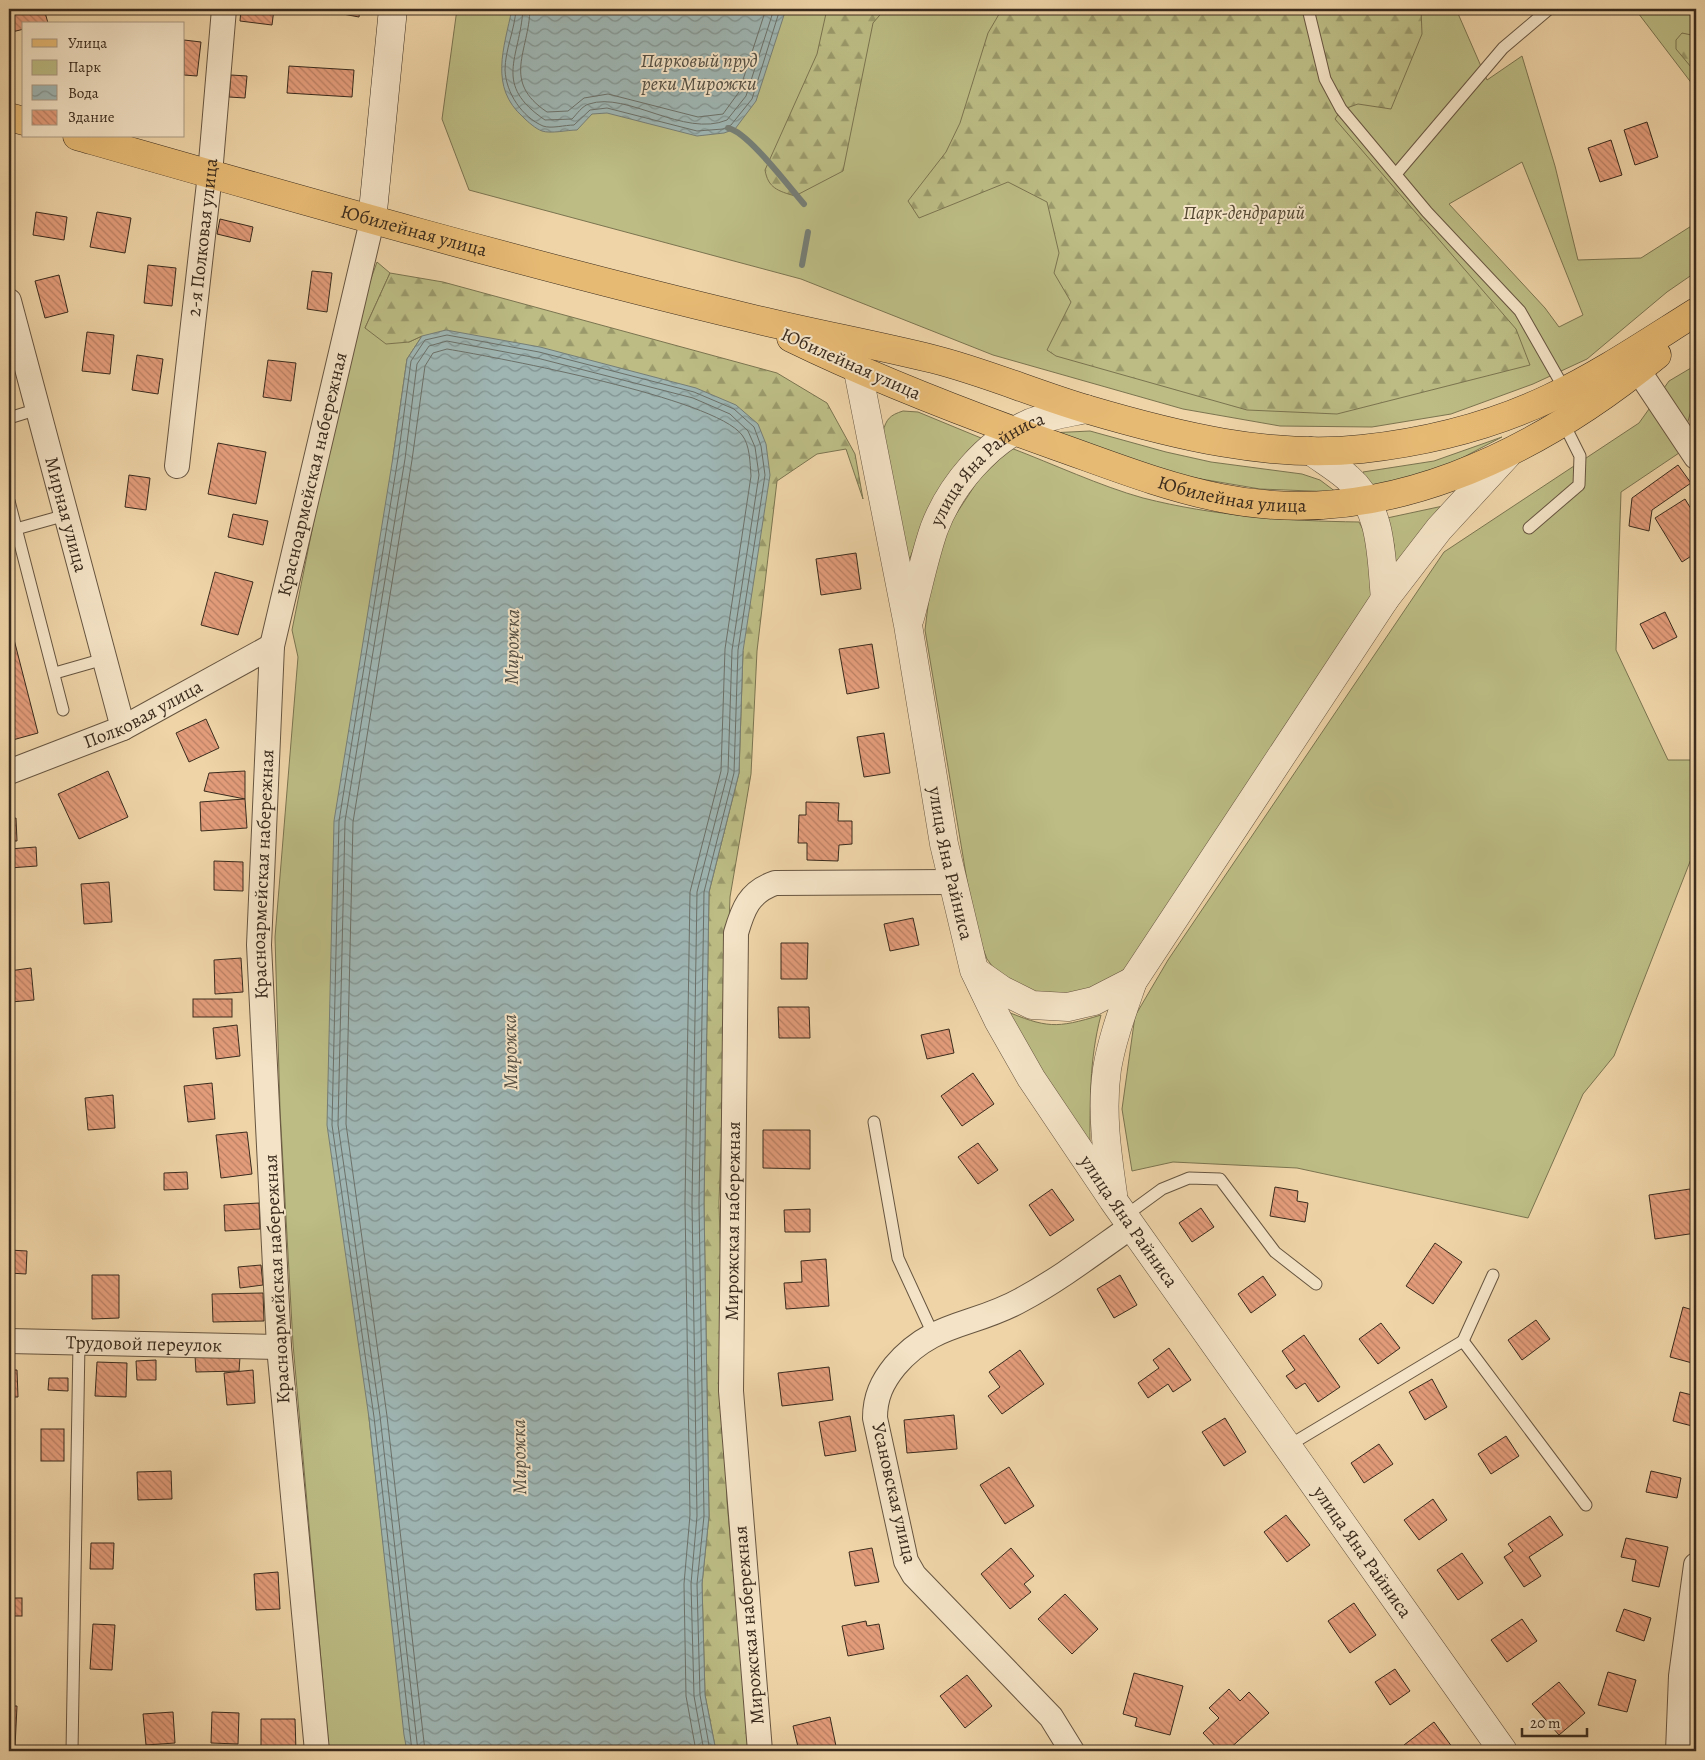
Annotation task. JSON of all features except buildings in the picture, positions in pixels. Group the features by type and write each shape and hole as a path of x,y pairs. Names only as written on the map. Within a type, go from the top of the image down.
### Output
{"main road":[{"path":"9,117 22,120"},
{"name":"Юбилейная улица","path":"84,138 372,220 751,319 937,360 1086,409 1170,432 1256,447 1311,451 1360,449 1448,434 1518,412 1565,390 1615,363 1696,312"},
{"name":"Юбилейная улица","path":"751,319 858,371 1015,431 1169,485 1222,499 1277,506 1366,500 1455,477 1508,454 1564,422 1638,370 1696,322"}],"street":[{"name":"2-я Полковая улица","path":"177,466 210,174 224,9"},
{"name":"Красноармейская набережная","path":"317,1751 280,1347 259,945 272,646 372,220 393,9"},
{"name":"Мирная улица","path":"9,301 123,728"},
{"path":"1638,370 1696,457"},
{"name":"улица Яна Райниса","path":"858,371 908,624 952,882 974,970 998,1020 1031,1078 1123,1214 1503,1751"},
{"name":"улица Яна Райниса","path":"908,624 935,528 947,503 977,463 994,446 1015,431 1044,418 1086,409"},
{"path":"1311,451 1350,479 1366,500 1378,525 1385,599"},
{"path":"1123,1214 1106,1140 1104,1096 1107,1068 1119,1022 1133,981 1385,599 1439,529 1508,454"},
{"name":"Полковая улица","path":"9,772 123,728 272,646"},
{"name":"Мирожская набережная","path":"760,1751 731,1391 736,934 741,915 749,900 761,888 775,884 952,882"},
{"path":"974,970 1002,990 1032,1005 1068,1007 1086,1003 1094,1001 1133,981"},
{"name":"Усановская улица","path":"1072,1751 1051,1717 914,1575 906,1561 875,1418 875,1403 885,1380 909,1350 933,1334 1002,1311 1073,1268 1123,1214"},
{"name":"Трудовой переулок","path":"9,1341 280,1347"},
{"path":"1678,1751 1681,1676 1696,1565"}],"lane":[{"path":"1308,9 1325,80 1341,110 1427,212 1520,311 1565,390"},
{"path":"1396,174 1503,48 1550,9"},
{"path":"9,418 38,409"},
{"path":"1528,528 1580,485 1580,456 1564,422"},
{"path":"9,501 55,673 63,710"},
{"path":"16,529 66,515"},
{"path":"55,673 104,659"},
{"path":"874,1122 898,1258 933,1334"},
{"path":"1123,1214 1162,1189 1189,1178 1220,1179 1275,1252 1316,1284"},
{"path":"1288,1446 1463,1341 1494,1276"},
{"path":"1463,1341 1586,1505"},
{"path":"72,1751 78,1343"}],"green space":[{"name":"Парк-дендрарий","path":"457,9 1456,9 1487,80 1522,56 1555,166 1578,260 1641,258 1696,223 1696,272 1667,292 1587,359 1533,384 1451,414 1372,427 1280,426 1183,409 993,355 801,279 469,190 442,119","holes":["1522,162 1583,315 1559,327 1545,308 1449,204"]},
{"path":"827,9 885,9 873,23 843,171 795,196 771,185 765,170 817,54"},
{"path":"1002,9 1421,9 1422,34 1391,109 1358,104 1341,110 1335,119 1516,329 1530,365 1337,414 1247,410 1056,356 1047,350 1071,302 1054,273 1059,253 1047,202 1008,182 919,218 908,201 946,152 960,123 988,33"},
{"path":"1635,9 1696,9 1696,89"},
{"path":"1682,33 1696,36 1696,73 1676,49 1676,40"},
{"path":"377,262 390,273 365,328 409,342 422,336 407,359 393,457 369,1418 407,1751 329,1751 293,1344 280,1109 275,937 298,657 292,630 352,331"},
{"path":"390,273 443,282 777,373 827,403 855,454 863,499 846,449 817,454 777,481 757,651 751,774 730,897 719,1202 727,1501 749,1751 716,1751 705,1695 702,1584 709,1516 704,1203 709,892 739,773 743,651 422,336 409,342 386,344 365,328"},
{"path":"1696,365 1696,393 1679,453 1621,492 1616,650 1668,760 1696,760 1696,855 1693,854 1614,1056 1583,1094 1528,1218 1297,1168 1173,1162 1132,1171 1122,1109 1135,1016 1168,960 1444,552 1639,423 1669,381"},
{"path":"903,411 918,412 981,438 917,540 910,558 906,559 883,432 889,418"},
{"path":"1090,431 1211,462 1302,474 1320,480 1336,492 1260,489 1160,472 1049,433"},
{"path":"1502,437 1435,472 1367,489 1363,472 1434,461"},
{"path":"1011,448 1110,487 1143,498 1170,504 1251,516 1359,522 1373,549 1372,599 1128,966 1098,990 1043,997 1001,978 987,959 975,928 925,630 932,573 949,525 979,479"},
{"path":"1443,506 1395,565 1394,545 1387,518"},
{"path":"1003,1010 1030,1020 1051,1024 1072,1023 1101,1015 1092,1065 1090,1150"},
{"path":"1696,1625 1696,1751 1685,1751"}],"water":[{"name":"Парковый пруд реки Мирожки","path":"512,9 786,9 756,101 735,129 724,133 697,136 607,113 592,114 577,130 546,132 535,127 512,105 502,80 503,52"},
{"name":"Мирожка","path":"446,330 540,347 696,388 736,405 758,424 766,444 770,475 743,651 739,773 709,892 704,1203 709,1516 702,1584 705,1695 716,1751 407,1751 369,1418 327,1125 334,821 407,359 422,336"}],"waterway":[{"path":"728,128 746,139 757,149 804,204"},
{"path":"802,265 808,232"}]}
